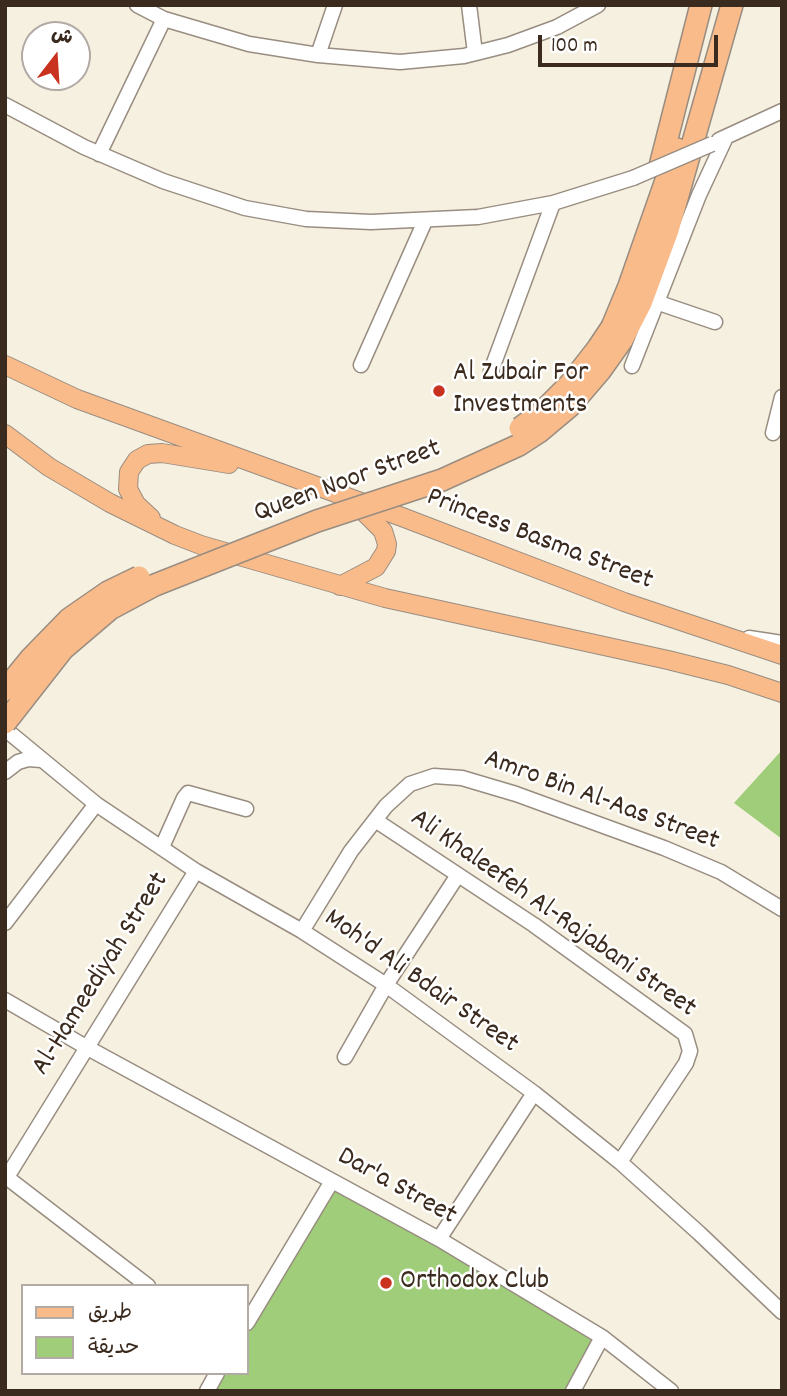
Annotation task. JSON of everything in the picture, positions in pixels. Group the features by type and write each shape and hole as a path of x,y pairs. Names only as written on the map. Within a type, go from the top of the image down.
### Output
{"highway":[{"path":"701,5 650,204 659,228 683,202 701,152 743,5"},
{"name":"Queen Noor Street","path":"659,228 718,5"},
{"name":"Queen Noor Street","path":"5,723 63,649 110,609 155,585 317,521 442,480 510,449 539,432 570,407 600,372 617,333 629,286 659,228 732,5"},
{"name":"Queen Noor Street","path":"5,690 31,658 69,619 123,585 153,570 467,455 526,425 570,384 617,333"}],"main road":[{"name":"Princess Basma Street","path":"5,365 77,399 402,517 597,593 782,655"},
{"path":"5,434 48,467 175,536 385,598 522,626 679,663 752,682 782,693"},
{"path":"175,536 142,511 128,489 128,477 132,467 143,456 162,453 281,474"},
{"path":"340,586 376,567 384,556 387,544 383,531 352,500"}],"street":[{"path":"137,5 164,19 249,44 318,55 400,62 475,53 533,37 598,5"},
{"path":"318,55 335,5"},
{"path":"469,5 475,53"},
{"path":"99,154 164,19"},
{"path":"5,105 99,154 163,181 245,208 323,220 425,220 503,213 553,203 633,178 782,111"},
{"path":"632,366 659,303 699,195 726,137"},
{"path":"491,371 553,203"},
{"path":"361,365 425,220"},
{"path":"659,303 715,322"},
{"path":"773,433 782,397"},
{"path":"722,634 782,643"},
{"name":"Moh'd Ali Bdair Street","path":"5,729 96,804 196,871 302,931 386,985 534,1093 620,1162 782,1312"},
{"path":"5,772 18,762 28,759 41,760"},
{"name":"Amro Bin Al-Aas Street","path":"302,931 351,851 395,796 410,784 434,776 463,778 534,800 696,860 743,884 781,908"},
{"path":"162,848 188,793 246,809"},
{"path":"5,923 96,804"},
{"name":"Ali Khaleefeh Al-Rajabani Street","path":"375,820 534,925 685,1034 690,1051 686,1063 620,1162"},
{"name":"Al-Hameediyah Street","path":"6,1176 196,871"},
{"path":"345,1057 386,985 458,875"},
{"name":"Dar'a Street","path":"5,1000 439,1239 603,1338 671,1391"},
{"path":"439,1239 534,1093"},
{"path":"6,1176 145,1284"},
{"path":"248,1321 332,1181"},
{"path":"573,1391 603,1338"},
{"path":"207,1391 216,1375"}],"green space":[{"path":"782,750 782,839 734,803"},
{"name":"Orthodox Club","path":"332,1184 434,1242 599,1345 574,1391 208,1391 217,1375 248,1375 248,1322"}],"place":[{"name":"Al Zubair For Investments","path":"439,391"},
{"name":"Orthodox Club","path":"386,1283"}]}
